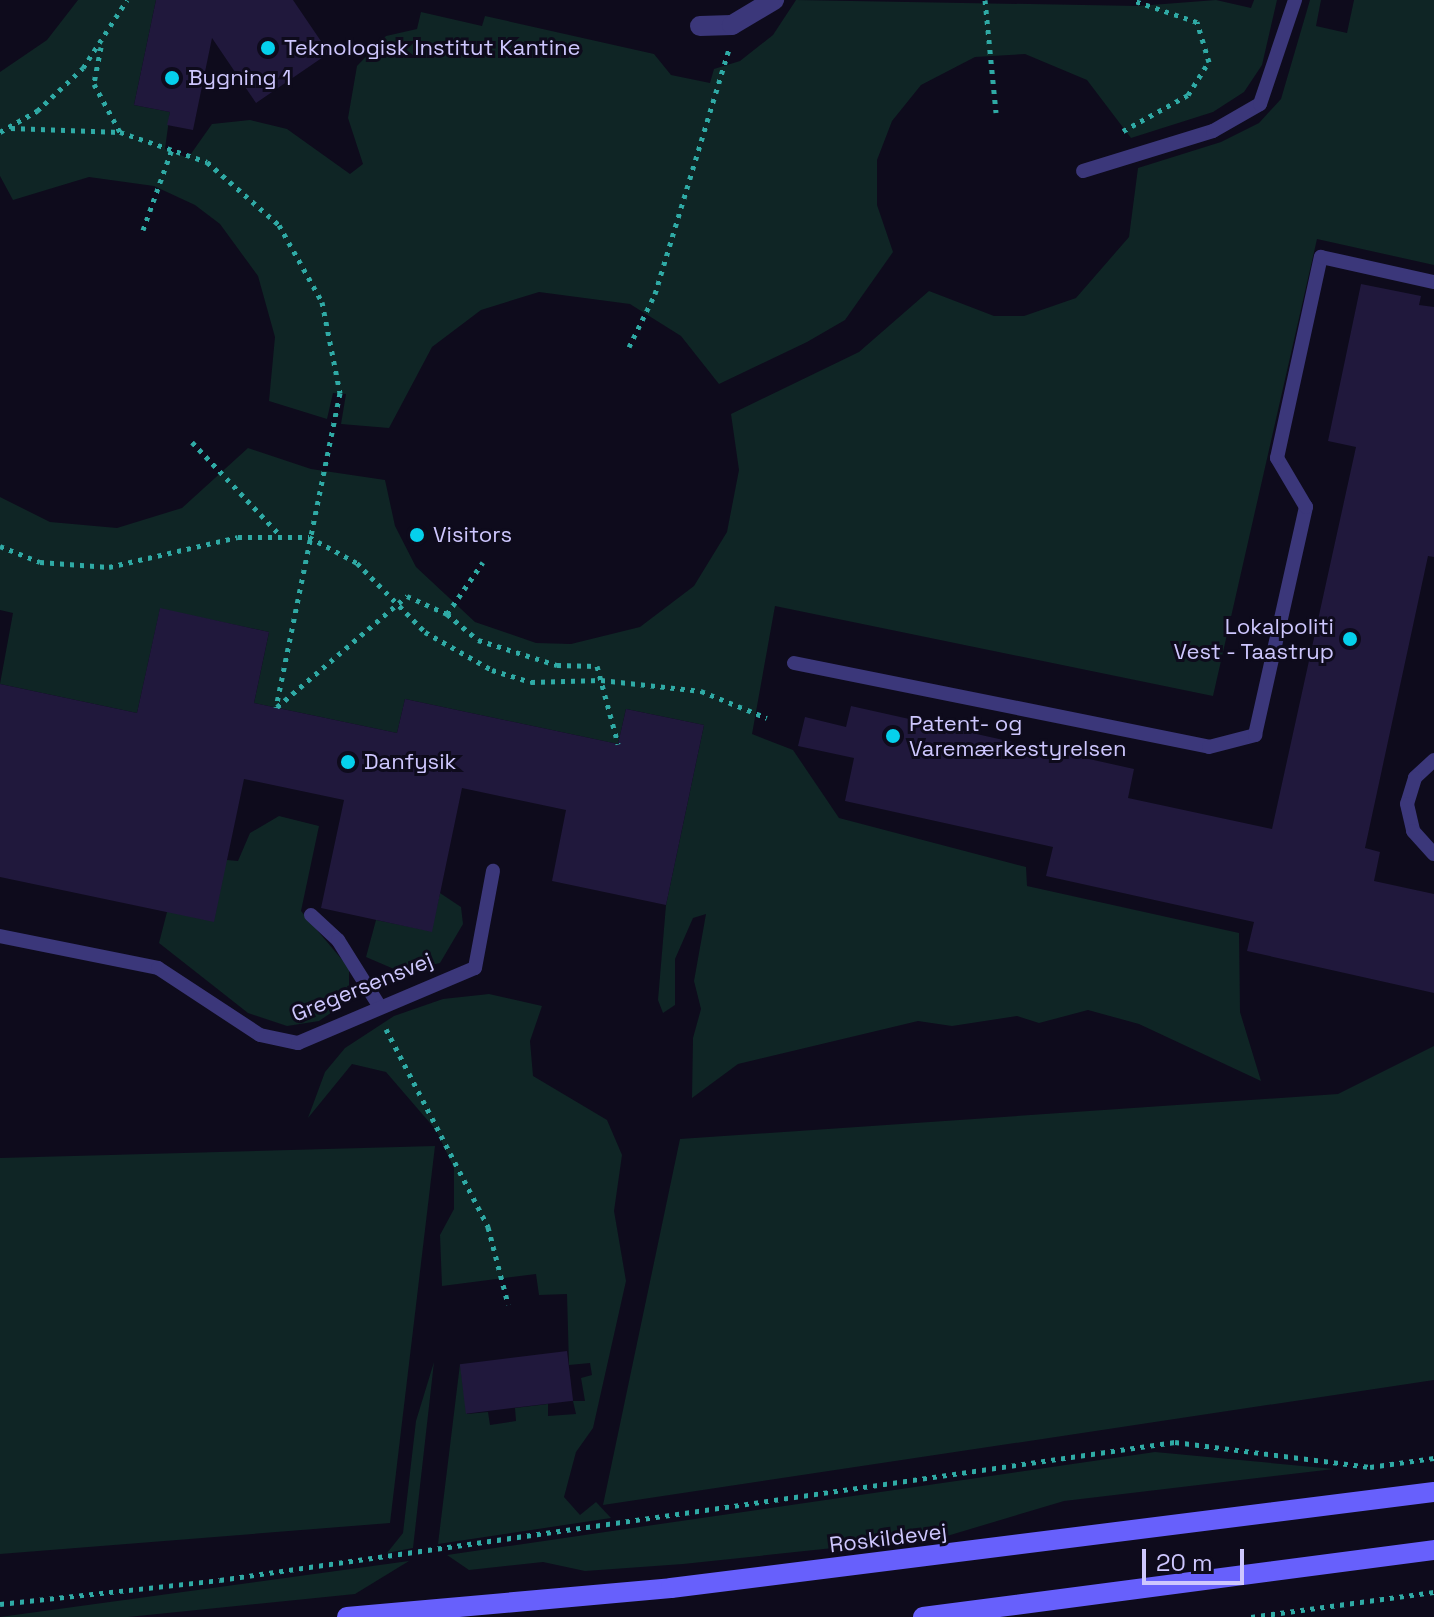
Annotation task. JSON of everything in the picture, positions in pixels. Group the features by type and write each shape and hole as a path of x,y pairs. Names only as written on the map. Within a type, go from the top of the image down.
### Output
{"main road":[{"name":"Roskildevej","path":"347,1617 671,1588 1434,1492"},
{"path":"923,1617 1434,1550"}],"street":[{"path":"700,26 732,25 774,0"}],"lane":[{"path":"1083,171 1213,131 1260,104 1295,0"},
{"path":"794,663 1209,747 1255,735 1306,507 1277,458 1321,257 1434,282"},
{"path":"1434,760 1412,784 1407,811 1416,838 1434,854"},
{"name":"Gregersensvej","path":"0,936 158,968 260,1035 298,1043 475,968 493,871"},
{"path":"311,915 338,940 380,1007"}],"path":[{"path":"0,132 11,128 64,87 103,43 127,0"},
{"path":"985,0 996,112"},
{"path":"1113,135 1188,95 1209,62 1197,22 1132,0"},
{"path":"629,347 655,294 732,25"},
{"path":"103,43 94,84 120,132"},
{"path":"11,128 120,132 173,146 248,193 279,225 322,302 340,393 276,708 407,596 447,614 478,640 557,665 597,666 618,744"},
{"path":"143,230 173,146"},
{"path":"192,442 280,535"},
{"path":"0,546 40,562 109,567 280,535 309,537 357,563 396,606 425,632 492,670 531,682 601,680 701,691 767,718"},
{"path":"447,614 483,562"},
{"path":"380,1007 395,1054 488,1227 508,1304"},
{"path":"0,1604 235,1578 1175,1442 1370,1467 1434,1458"},
{"path":"1251,1617 1434,1592"}],"green space":[{"path":"78,0 156,0 134,105 170,112 165,149 188,158 212,124 250,120 287,129 350,174 363,164 348,118 357,66 386,36 417,29 421,12 482,26 485,16 654,54 671,75 710,83 714,69 740,61 773,35 796,0 1138,6 1216,0 1251,8 1254,0 1277,0 1262,65 1244,92 1213,112 1131,138 1087,80 1025,54 975,57 921,85 892,121 877,160 877,205 893,252 845,320 807,342 719,384 681,336 630,304 539,292 481,310 432,347 389,428 341,424 346,394 333,393 327,419 269,401 275,337 258,276 220,224 195,205 154,186 89,177 13,200 0,176 0,72 47,40"},
{"path":"1310,0 1321,0 1316,26 1347,33 1354,0 1434,0 1434,265 1317,239 1213,696 775,606 752,734 793,750 839,818 1026,867 1027,886 1239,933 1240,1012 1261,1081 1139,1024 1088,1010 1039,1023 1017,1016 952,1026 918,1021 738,1064 692,1098 693,1038 701,1009 694,981 706,914 693,918 675,959 675,1005 663,1013 658,1000 666,905 704,725 626,709 618,744 405,699 397,733 254,703 269,632 160,609 137,713 0,684 13,613 0,610 0,497 50,522 117,528 182,508 248,448 311,469 385,480 395,526 416,567 475,622 536,643 571,644 640,627 694,586 727,532 739,470 731,414 859,352 929,291 994,316 1024,316 1076,298 1129,237 1138,168 1221,142 1259,123 1281,99"},
{"path":"279,816 319,826 301,911 349,968 349,989 335,1010 319,1021 287,1026 248,1013 159,943 167,912 227,860 238,861 250,833"},
{"path":"440,893 461,907 463,924 440,963 401,972 366,957 376,920 431,931"},
{"path":"489,994 542,1006 530,1041 533,1076 607,1120 622,1155 614,1211 626,1281 593,1428 576,1452 564,1497 580,1515 596,1502 611,1518 438,1544 460,1364 467,1414 488,1412 490,1425 516,1421 515,1408 548,1404 548,1416 576,1414 573,1401 585,1401 581,1378 592,1375 590,1363 569,1365 567,1294 539,1295 536,1274 442,1286 440,1235 454,1209 454,1168 436,1130 386,1072 352,1064 308,1118 325,1072 345,1048 394,1016 443,999"},
{"path":"1434,1046 1434,1380 603,1505 680,1139 1338,1094"},
{"path":"435,1146 390,1523 0,1554 0,1158"},
{"path":"434,1362 413,1548 387,1553 403,1533 416,1421"},
{"path":"1155,1452 1334,1469 1064,1501 947,1536 683,1564 585,1571 543,1562 469,1570 447,1555"},
{"path":"409,1561 355,1594 128,1617 0,1617"}],"building":[{"name":"Bygning 1","path":"156,0 293,0 329,53 256,103 212,38 193,130 167,125 170,112 134,105"},
{"name":"Patent- og Varemærkestyrelsen","path":"1361,284 1421,296 1419,305 1434,307 1434,557 1428,556 1365,848 1380,852 1374,881 1434,894 1434,993 1247,951 1254,922 1046,876 1053,847 845,801 854,758 798,746 805,717 846,727 851,706 1134,769 1128,798 1272,829 1356,447 1328,441"},
{"name":"Danfysik","path":"160,608 269,632 254,703 397,733 405,699 618,744 626,709 704,725 666,905 552,881 566,810 462,788 432,932 321,908 344,800 244,779 214,922 0,877 0,684 137,713"},
{"path":"567,1351 573,1401 466,1414 460,1364"}],"place":[{"name":"Teknologisk Institut Kantine","path":"268,48"},
{"name":"Bygning 1","path":"172,78"},
{"name":"Visitors","path":"417,535"},
{"name":"Lokalpoliti Vest - Taastrup","path":"1350,639"},
{"name":"Patent- og Varemærkestyrelsen","path":"893,736"},
{"name":"Danfysik","path":"348,762"}]}
